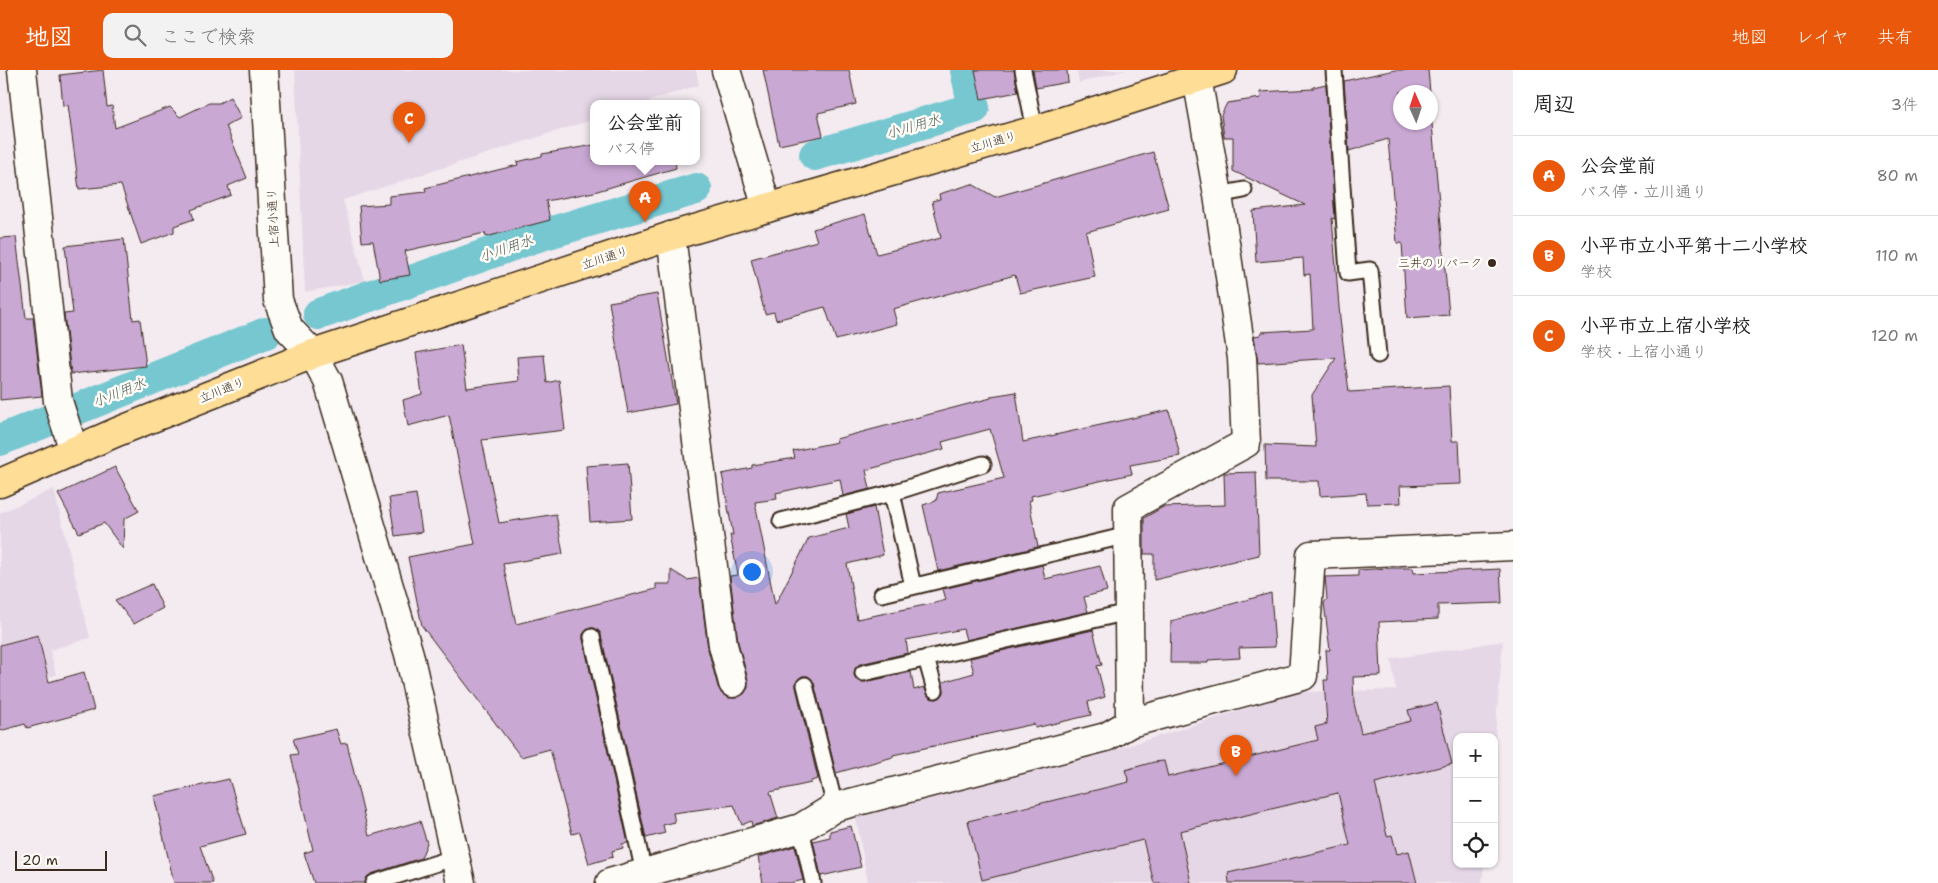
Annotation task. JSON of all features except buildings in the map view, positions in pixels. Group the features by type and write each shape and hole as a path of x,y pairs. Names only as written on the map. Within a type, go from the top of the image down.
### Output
{"main road":[{"name":"立川通り","path":"0,483 313,354 671,236 1035,130 1223,70"}],"street":[{"path":"22,70 62,412 74,451"},
{"name":"上宿小通り","path":"264,70 278,300 289,329 313,354 328,381 409,654 461,883"},
{"path":"726,70 767,208"},
{"path":"1130,723 1128,508 1246,443 1231,193 1197,78"},
{"path":"671,236 723,645 733,683"},
{"path":"610,883 801,828 835,807 1106,737 1130,723 1303,676 1311,555 1513,546"}],"lane":[{"path":"1023,70 1035,130"},
{"path":"1334,70 1348,273 1370,270 1378,355"},
{"path":"781,521 892,493 983,464"},
{"path":"892,493 913,586"},
{"path":"882,594 1128,535"},
{"path":"863,673 1128,612"},
{"path":"592,638 644,873"},
{"path":"926,658 935,690"},
{"path":"805,685 835,807"},
{"path":"801,828 813,883"},
{"path":"374,883 456,857"}],"shaded area":[{"path":"295,70 696,70 699,85 652,100 590,100 590,120 343,200 365,281 305,292"},
{"path":"1077,70 1126,70 1079,83"},
{"path":"54,489 90,638 50,650 56,675 0,688 0,513"},
{"path":"1503,641 1495,733 1453,733 1453,868 1484,868 1482,883 868,883 856,818 1130,745 1299,692 1396,690 1391,659"}],"waterway":[{"name":"小川用水","path":"815,155 974,108 966,70"},
{"name":"小川用水","path":"319,314 532,238 696,189"},
{"name":"小川用水","path":"0,440 266,333"}],"place":[{"name":"小平市立上宿小学校","path":"409,143"},
{"name":"公会堂前","path":"645,222"},
{"name":"三井のリパーク","path":"1492,263"},
{"name":"小平市立小平第十二小学校","path":"1236,776"}]}
